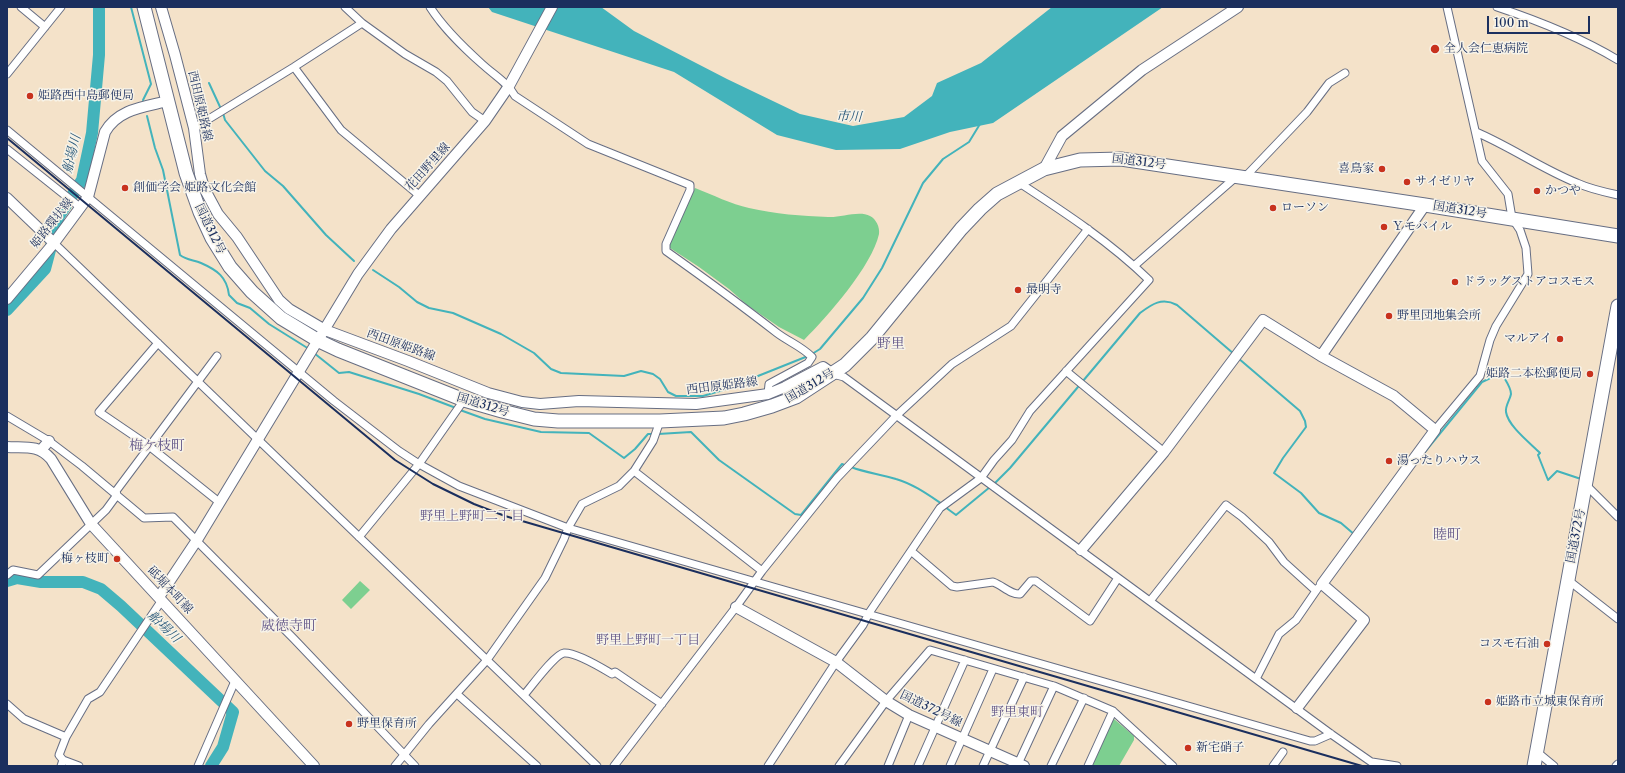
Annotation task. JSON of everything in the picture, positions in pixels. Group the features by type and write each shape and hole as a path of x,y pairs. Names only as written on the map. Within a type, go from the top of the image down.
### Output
{"highway":[{"name":"国道312号","path":"144,7 186,173 200,212 212,238 230,267 252,292 281,318 322,336 338,350 464,400 502,411 540,419 558,421 660,421 724,418 772,406 796,396 845,366 872,338 961,229 997,194 1044,169 1080,160 1121,159 1241,176 1618,236"},
{"name":"国道372号","path":"1534,766 1618,306"}],"main road":[{"name":"西田原姫路線","path":"161,7 194,128 200,174 204,188 218,214 237,237 279,300 322,336 408,361 488,393 522,402 540,404 579,401 696,404 768,394 785,387 823,367 833,374"},
{"name":"花田野里線","path":"160,599 257,439 322,336 358,274 391,229 485,121 511,83 552,7"},
{"path":"1044,169 1062,136 1142,70 1238,7"},
{"name":"姫路環状線","path":"7,299 54,244 78,205 88,197 104,132 110,122 118,116 126,113 168,101"},
{"path":"7,198 54,244"},
{"path":"1321,356 1425,205"},
{"path":"1081,550 1164,452 1262,320 1321,356 1394,396 1435,430 1319,588 1364,620 1297,708"},
{"path":"7,447 32,448 41,450 49,441"},
{"name":"砥堀本町線","path":"41,450 51,459 91,524 314,766"},
{"name":"国道372号線","path":"736,607 836,662 886,701 909,715 1019,765"}],"street":[{"path":"21,7 45,27"},
{"path":"7,74 61,7"},
{"path":"345,7 362,23 405,54 436,72 447,81 472,112 485,121"},
{"path":"430,7 453,36 482,64 511,83 515,96 588,144 690,185 690,190 666,244 666,251 782,336 804,348 812,357 808,363 769,384 768,394"},
{"path":"1435,430 1480,376 1490,340 1496,326 1528,274 1526,248 1520,230 1512,218 1508,194 1482,161 1447,7"},
{"path":"1497,7 1531,18 1570,35 1618,60"},
{"path":"194,128 294,67 362,23"},
{"path":"294,67 341,130 420,196"},
{"path":"1134,266 1241,176 1307,112 1329,83 1345,73"},
{"path":"7,130 334,401 399,451 459,486 568,528 869,613 1310,741 1315,742 1331,734"},
{"path":"1476,132 1577,184 1598,191 1618,195"},
{"path":"7,149 78,205"},
{"path":"772,764 836,662 863,625 869,613 940,508 981,478 994,460 1012,440 1030,411 1149,280 1088,228 1018,182"},
{"path":"614,766 736,607 754,581 837,478 896,416 960,358 1011,326 1088,228"},
{"path":"54,244 597,766"},
{"path":"158,343 100,412 149,446 219,502"},
{"path":"7,575 13,570 38,576 106,510 117,495 116,491 217,356"},
{"path":"1066,371 1164,452"},
{"path":"833,374 844,377 1331,734 1375,764 1397,766"},
{"path":"359,538 419,464 464,400"},
{"path":"7,416 49,441 82,466 144,518 173,517 294,639 415,766"},
{"path":"395,766 405,756 429,724 487,660 545,578 568,528 582,504 619,486 634,471 653,441 660,421"},
{"path":"634,471 762,571"},
{"path":"1586,485 1618,518"},
{"path":"1150,601 1226,505 1242,517 1269,542 1284,562 1319,588 1296,620 1279,634 1256,679"},
{"path":"911,551 952,586 957,587 993,582 1016,594 1020,594 1031,581 1036,581 1090,620 1118,578"},
{"path":"1568,580 1618,619"},
{"path":"79,766 62,763 59,756 66,737 88,699 100,692 160,599"},
{"path":"839,766 886,701 930,650 1054,686 1113,711 1173,766"},
{"path":"524,695 549,665 558,656 564,653 576,655 612,674 615,672 662,704"},
{"path":"918,766 965,660"},
{"path":"950,766 993,669"},
{"path":"983,766 1024,677"},
{"path":"198,766 235,681"},
{"path":"1019,765 1054,686"},
{"path":"457,694 537,766"},
{"path":"1051,766 1084,698"},
{"path":"7,704 24,719 66,737"},
{"path":"1088,766 1113,711"},
{"path":"888,766 909,715"},
{"path":"1273,766 1283,752"},
{"path":"1537,752 1554,766"},
{"path":"1159,766 1164,758"}],"green space":[{"path":"695,188 736,204 769,212 828,217 866,214 876,221 879,234 875,247 868,261 858,276 836,305 804,340 779,327 747,305 729,289 699,267 670,248 669,245"},
{"path":"360,581 370,590 351,609 342,600"},
{"path":"1111,719 1114,719 1134,736 1134,740 1119,766 1090,766"}],"water":[{"path":"488,7 601,7 634,31 727,79 800,114 853,126 904,117 932,96 937,83 981,63 1052,7 1163,7 993,123 950,132 900,149 836,150 777,135 674,72 492,12"}],"waterway":[{"name":"船場川","path":"7,310 45,269 59,216 82,180 92,133 99,55 99,7"},
{"path":"131,7 151,84 143,100"},
{"path":"209,83 221,109"},
{"path":"223,113 225,120 265,171 283,186 326,235 354,261"},
{"path":"147,116 155,148 163,170 180,255 212,268 226,283 229,295 237,303 250,308 269,324 309,349"},
{"path":"812,354 820,349 863,298 882,268 923,183 943,159 969,142 980,124"},
{"path":"373,270 399,287 417,302 429,308 453,313 501,334 534,353 551,369 561,373 624,376 641,371 653,374 660,379 668,392 676,396 703,396 723,390 808,356"},
{"path":"994,484 1010,468 1140,313 1153,304 1167,302 1177,305 1234,354"},
{"path":"314,353 339,373 349,372 419,394 456,408"},
{"path":"1238,358 1300,411 1305,421 1306,427 1274,473 1301,493 1319,513 1341,523 1355,535"},
{"path":"1424,453 1482,382 1502,374 1511,391 1506,410 1508,417 1520,434 1540,453 1538,455 1548,480 1557,471 1581,479"},
{"path":"460,410 485,419 541,432 589,433 624,458 635,449 648,434 653,434"},
{"path":"658,434 691,432 719,460 795,514 801,515 842,464 847,466"},
{"path":"851,467 902,481 942,504"},
{"path":"945,507 956,515 990,487"},
{"name":"船場川","path":"7,581 17,578 41,582 83,582 101,589 121,606 233,712 223,747 211,766"}],"railway":[{"path":"7,138 395,460 433,484 474,504 505,516 1362,766"}],"place":[{"name":"全人会仁恵病院","path":"1435,49"},
{"name":"姫路西中島郵便局","path":"30,96"},
{"name":"喜鳥家","path":"1382,169"},
{"name":"サイゼリヤ","path":"1407,182"},
{"name":"創価学会 姫路文化会館","path":"125,188"},
{"name":"かつや","path":"1537,191"},
{"name":"ローソン","path":"1273,208"},
{"name":"Ｙモバイル","path":"1384,227"},
{"name":"ドラッグストアコスモス","path":"1455,282"},
{"name":"最明寺","path":"1018,290"},
{"name":"野里団地集会所","path":"1389,316"},
{"name":"マルアイ","path":"1560,339"},
{"name":"姫路二本松郵便局","path":"1590,374"},
{"name":"湯ったりハウス","path":"1389,461"},
{"name":"梅ヶ枝町","path":"117,559"},
{"name":"コスモ石油","path":"1547,644"},
{"name":"姫路市立城東保育所","path":"1488,702"},
{"name":"野里保育所","path":"349,724"},
{"name":"新宅硝子","path":"1188,748"}],"district":[{"name":"野里","path":"891,344"},
{"name":"梅ケ枝町","path":"157,446"},
{"name":"野里上野町二丁目","path":"472,516"},
{"name":"睦町","path":"1447,535"},
{"name":"威徳寺町","path":"289,626"},
{"name":"野里上野町一丁目","path":"648,640"},
{"name":"野里東町","path":"1017,712"}],"water label":[{"name":"市川","path":"849,117"}]}
